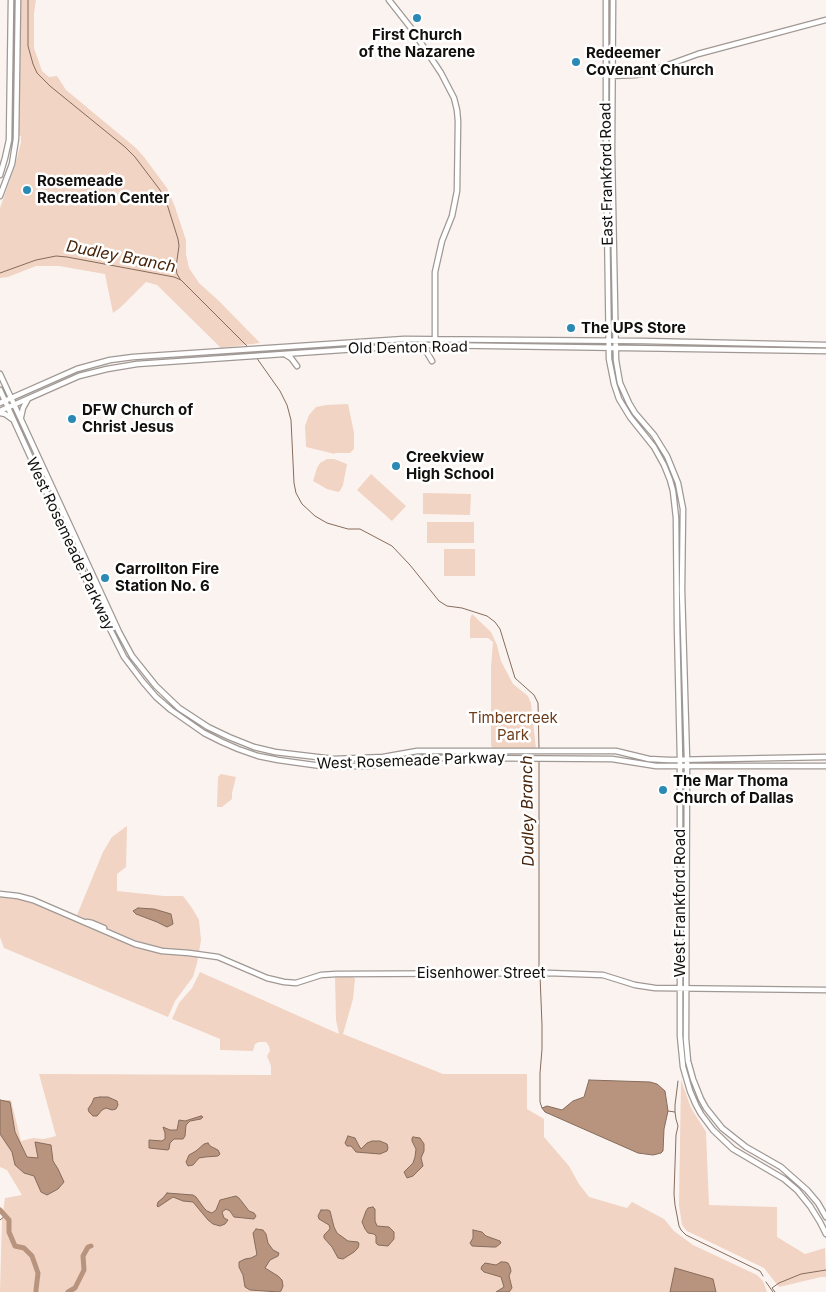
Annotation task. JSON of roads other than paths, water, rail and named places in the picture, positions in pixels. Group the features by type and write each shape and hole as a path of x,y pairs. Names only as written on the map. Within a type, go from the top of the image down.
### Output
{"main road":[{"path":"0,174 8,140 11,0"},
{"path":"0,196 12,164 16,139 18,0"},
{"path":"389,0 444,77 457,110 457,191 452,216 442,240 435,272 435,346"},
{"name":"East Frankford Road","path":"606,0 606,186 609,348"},
{"name":"East Frankford Road","path":"613,0 615,348"},
{"path":"606,76 643,74 698,54 826,20"},
{"path":"608,296 614,296"},
{"name":"Old Denton Road","path":"2,402 77,369 120,358 234,350 404,339 826,345"},
{"path":"548,341 548,348"},
{"path":"693,342 693,350"},
{"path":"405,346 408,349 426,351 432,361"},
{"name":"Old Denton Road","path":"0,412 79,376 126,365 405,346 826,351"},
{"name":"West Frankford Road","path":"609,348 611,372 619,398 630,417 661,459 670,480 675,504 680,759 680,1036 683,1067 690,1091 701,1114 713,1130 728,1145 779,1176 797,1190 810,1206 826,1234"},
{"name":"West Frankford Road","path":"615,348 618,375 625,395 635,413 664,450 674,472 681,495 687,759 686,1050 688,1061 701,1099 722,1128 739,1143 790,1174 807,1190 826,1216"},
{"path":"196,353 197,360"},
{"path":"285,354 298,366"},
{"path":"77,369 79,376"},
{"name":"West Rosemeade Parkway","path":"0,374 101,594 132,656 156,686 172,702 208,727 229,738 275,752 334,759 373,758 417,751 616,751 649,759 826,758"},
{"name":"West Rosemeade Parkway","path":"0,390 2,402 8,407 94,597 124,657 156,697 176,714 204,733 238,749 258,756 321,766 368,766 419,758 612,759 645,765 680,766 826,766"},
{"path":"21,418 23,408 29,398"},
{"path":"0,412 8,415 13,420"},
{"path":"30,457 37,453"},
{"path":"49,498 56,494"},
{"path":"94,597 101,594"},
{"name":"Eisenhower Street","path":"0,894 33,900 162,952 190,953 218,958 267,978 284,982 296,983 321,975 336,974 549,973 603,975 644,987 826,990"}],"waterway":[{"path":"28,0 28,46 37,73 50,86 125,147 160,190 167,204 178,239 176,267 180,279"},
{"name":"Dudley Branch","path":"0,273 36,260 56,256 174,277 181,280 249,348"},
{"name":"Dudley Branch","path":"256,357 280,391 287,405 291,420 294,483 296,493 302,504 315,516 327,523 348,529 360,529 392,546 439,601 447,606 462,608 487,616 495,622 500,629 515,678 534,695 538,703 539,748"},
{"name":"Dudley Branch","path":"539,760 539,971"},
{"name":"Dudley Branch","path":"540,975 542,1025 540,1102 542,1108"},
{"path":"675,1112 678,1081"},
{"name":"Dudley Branch","path":"668,1111 675,1112 678,1126 674,1194 681,1230 686,1235 760,1271 763,1276"},
{"path":"0,1210 9,1220 9,1232 15,1246 24,1248 32,1256 38,1273 36,1292"},
{"path":"0,1220 5,1216"},
{"path":"68,1292 75,1288 84,1270 83,1256 88,1247 91,1246"},
{"path":"775,1292 772,1288 779,1283 801,1274 826,1270"},
{"name":"Dudley Branch","path":"766,1282 773,1292"}],"place":[{"name":"First Church of the Nazarene","path":"417,18"},
{"name":"Redeemer Covenant Church","path":"576,62"},
{"name":"Rosemeade Recreation Center","path":"27,190"},
{"name":"The UPS Store","path":"571,328"},
{"name":"DFW Church of Christ Jesus","path":"72,419"},
{"name":"Creekview High School","path":"396,466"},
{"name":"Carrollton Fire Station No. 6","path":"105,578"},
{"name":"The Mar Thoma Church of Dallas","path":"663,790"}],"park label":[{"name":"Timbercreek Park","path":"513,726"}]}
